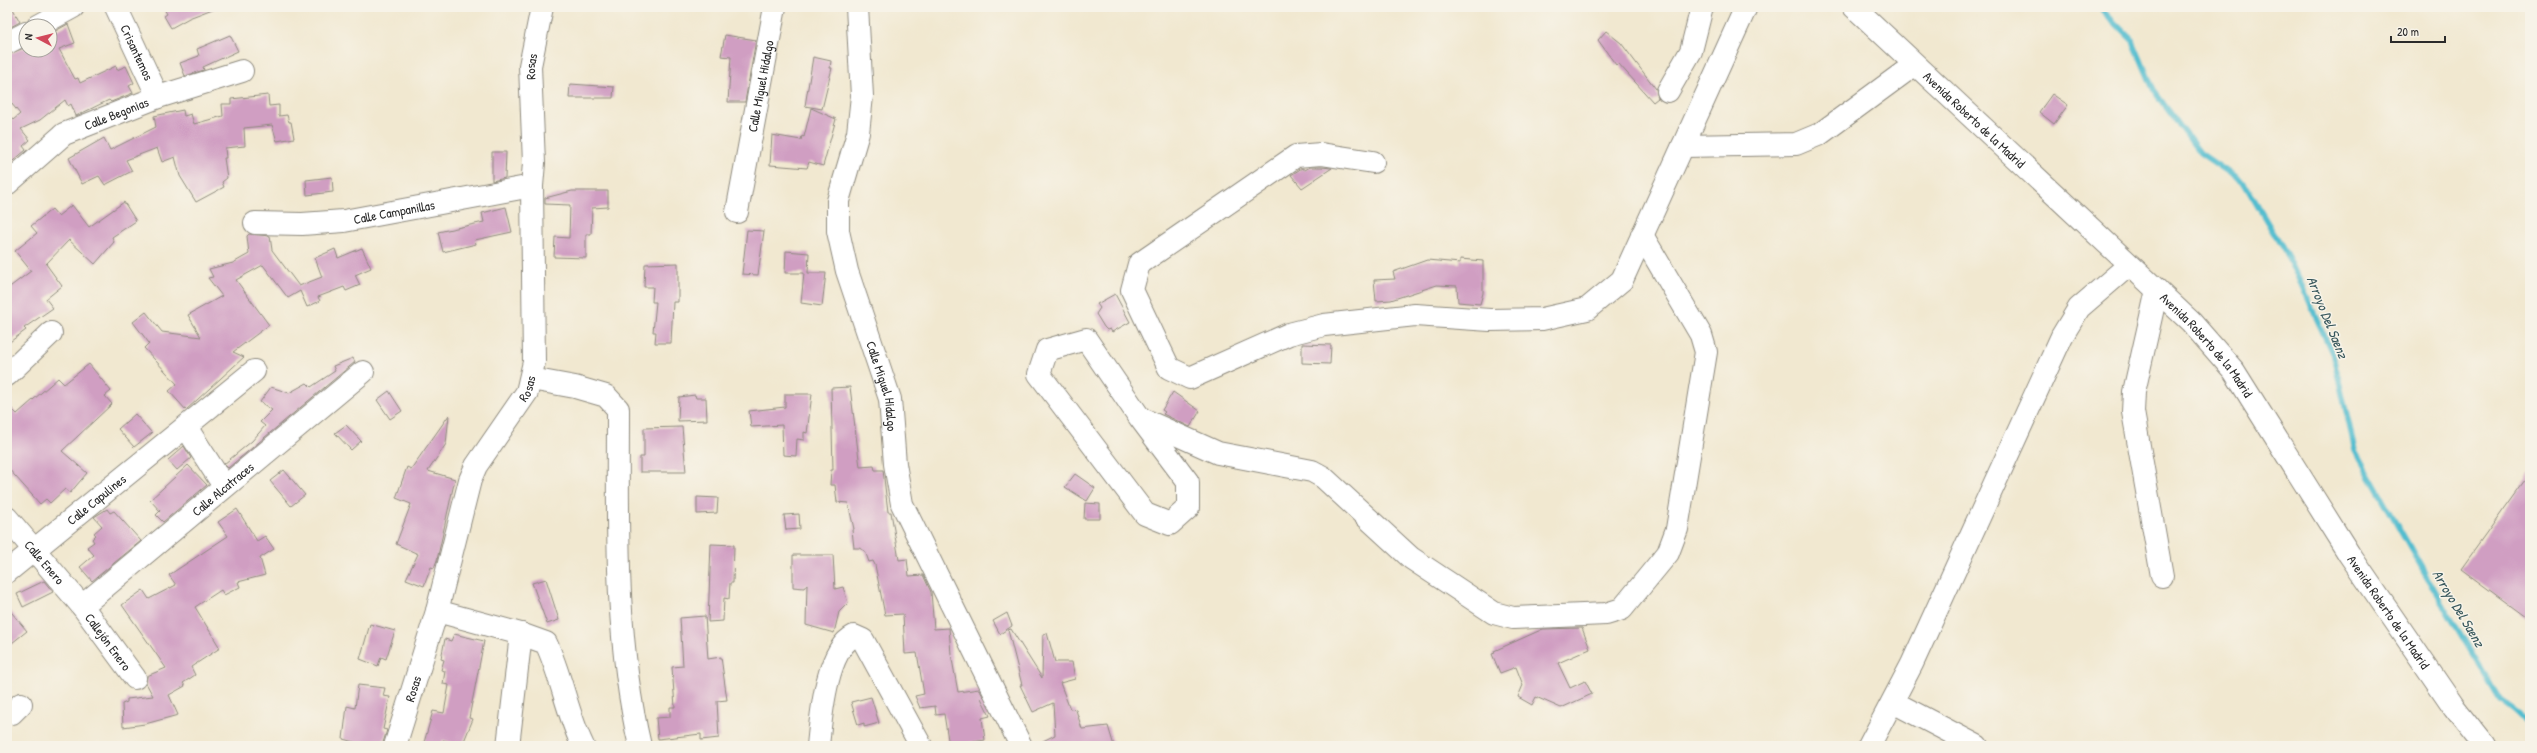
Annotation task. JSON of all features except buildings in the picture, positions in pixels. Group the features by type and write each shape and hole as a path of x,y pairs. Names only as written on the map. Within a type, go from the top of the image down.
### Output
{"street":[{"path":"53,18 73,7"},
{"name":"Crisantemos","path":"116,7 158,97"},
{"name":"Rosas","path":"395,746 437,611 470,480 476,466 526,392 531,380 534,362 532,186 534,163 530,66 542,7"},
{"name":"Calle Miguel Hidalgo","path":"737,212 775,7"},
{"name":"Calle Miguel Hidalgo","path":"857,7 862,96 858,133 838,201 838,231 847,271 890,400 895,464 902,504 1021,746"},
{"path":"1668,91 1691,51 1702,7"},
{"path":"1373,162 1321,154 1296,156 1139,264 1132,290 1168,368 1190,378 1288,334 1324,324 1414,316 1490,320 1542,319 1587,309 1622,280 1746,7"},
{"name":"Avenida Roberto de la Madrid","path":"1854,7 1914,66 2191,322 2234,371 2349,554 2454,707 2485,746"},
{"path":"7,43 18,37"},
{"path":"1682,146 1796,144 1820,134 1914,66"},
{"name":"Calle Begonias","path":"7,184 64,134 158,97 242,71"},
{"name":"Calle Campanillas","path":"255,223 302,224 344,221 532,186"},
{"path":"1140,418 1188,482 1188,508 1170,524 1145,514 1039,374 1047,350 1086,339 1140,418 1218,453 1312,471 1323,477 1411,558 1494,613 1513,618 1606,614 1622,609 1668,553 1677,529 1706,352 1702,335 1642,235"},
{"path":"1869,746 1912,664 2062,336 2079,308 2129,265"},
{"path":"2157,290 2134,392 2133,412 2162,576"},
{"path":"7,375 51,333"},
{"name":"Calle Capulines","path":"7,572 254,371"},
{"name":"Calle Alcatraces","path":"82,606 224,486 363,372"},
{"path":"531,380 575,386 606,396 618,409 619,579 626,668 640,746"},
{"path":"186,427 224,486"},
{"name":"Calle Enero","path":"7,518 82,606"},
{"name":"Callejón Enero","path":"82,606 135,678"},
{"path":"437,611 521,634 546,644 558,668 578,735 583,746"},
{"path":"508,746 521,634"},
{"path":"818,746 823,709 833,664 844,641 854,636 863,640 921,746"},
{"path":"1893,702 1978,746"}],"waterway":[{"name":"Arroyo Del Saenz","path":"2099,7 2133,41 2154,91 2200,153 2244,183 2292,264 2333,355 2355,450 2440,600 2501,701 2530,723"}]}
